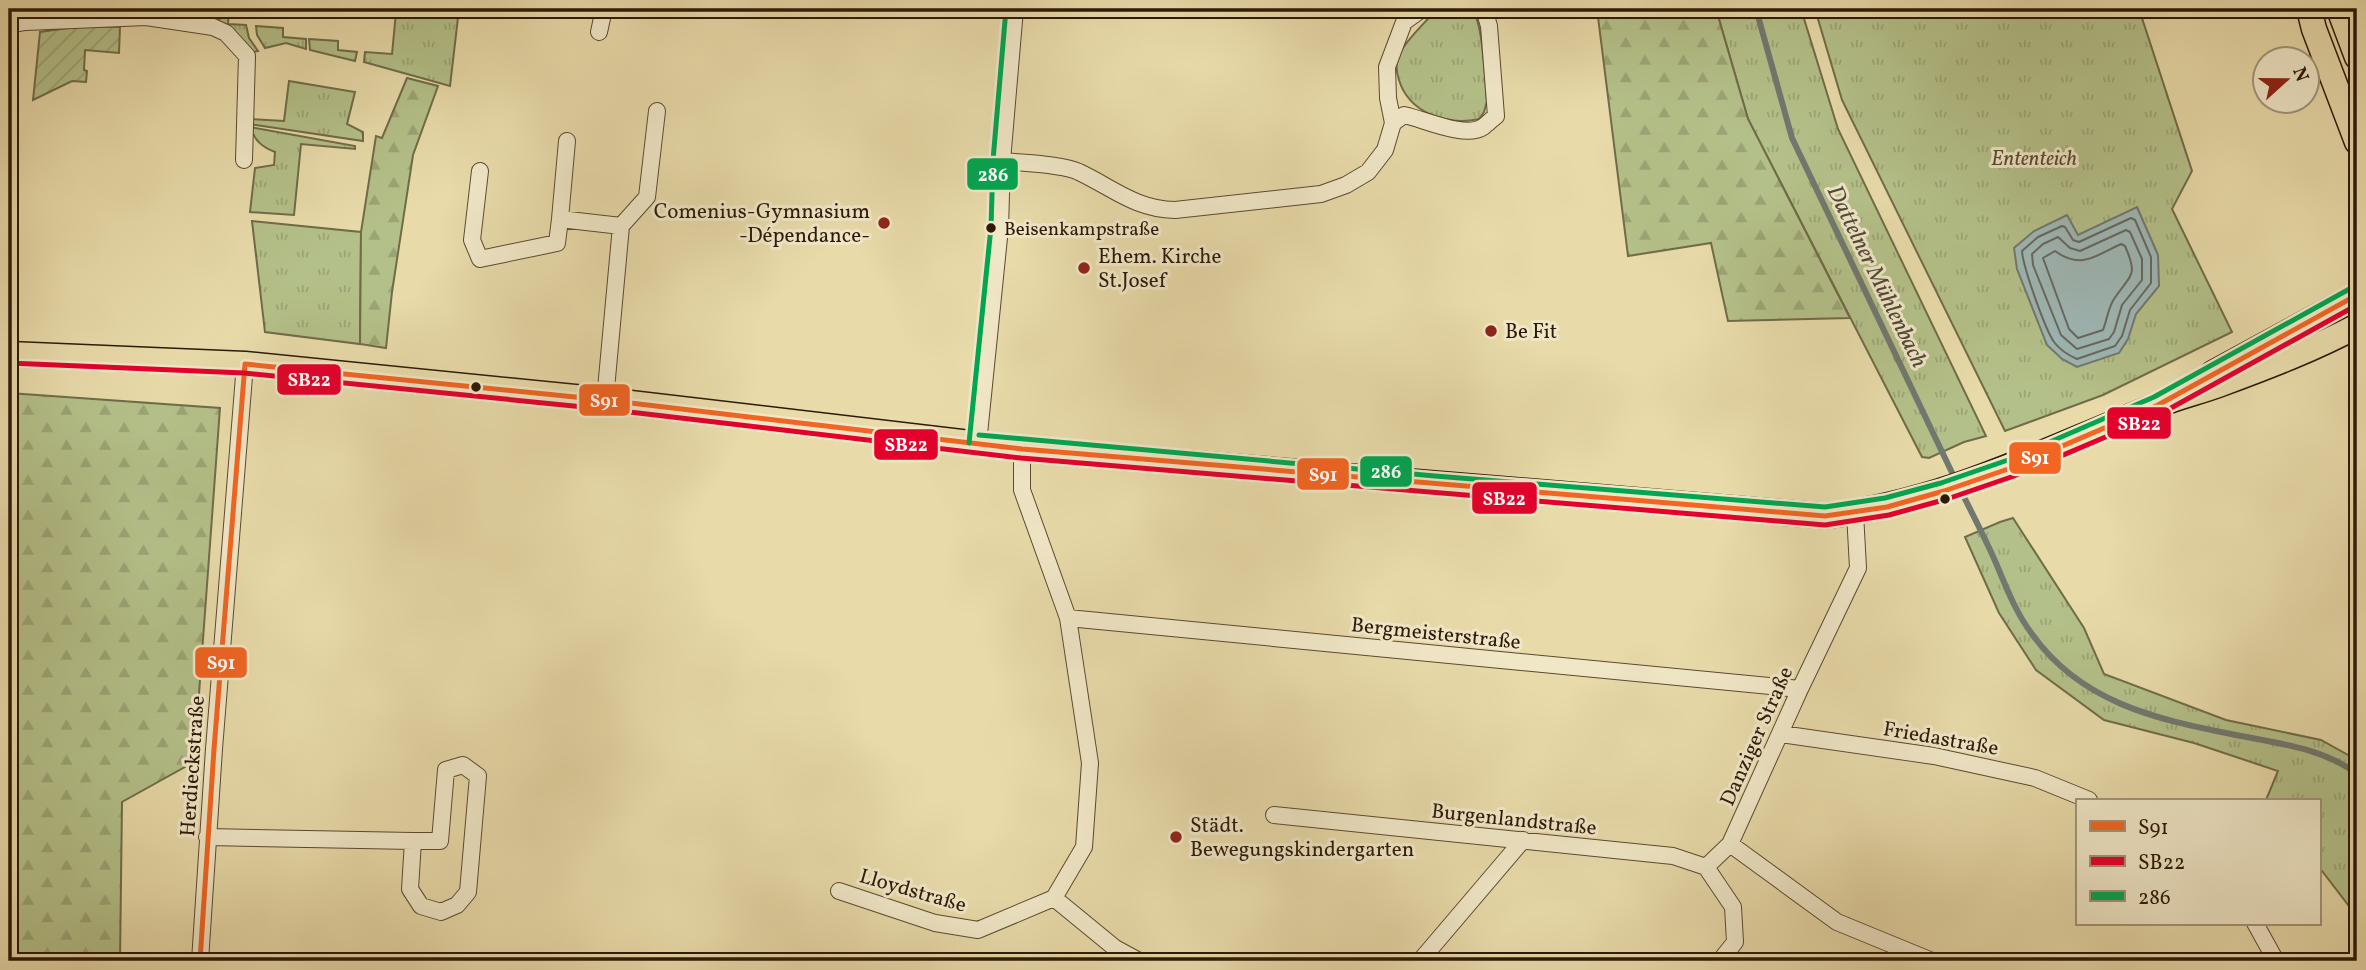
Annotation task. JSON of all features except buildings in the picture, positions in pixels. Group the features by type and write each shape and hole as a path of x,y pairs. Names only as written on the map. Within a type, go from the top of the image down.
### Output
{"main road":[{"path":"2309,9 2357,142"},
{"path":"2339,9 2357,57"},
{"path":"2158,405 2357,295"},
{"path":"9,354 245,365 605,400 1022,449 1825,516 1887,507 2011,468 2158,405 2220,385 2332,340 2357,326"},
{"path":"2332,340 2357,338"}],"street":[{"path":"599,32 604,9"},
{"path":"978,444 999,241 1002,161 1015,9"},
{"path":"1002,161 1076,170 1124,198 1155,210 1321,194 1346,185 1367,172 1385,150 1393,123 1388,97 1387,67 1401,15 1422,9"},
{"path":"1393,123 1404,116 1460,131 1481,129 1496,116 1489,26 1484,9"},
{"path":"20,18 146,17 213,27 226,33 247,56 244,160"},
{"path":"605,400 621,226 648,197 657,111"},
{"path":"480,171 472,240 480,258 557,243 567,141"},
{"path":"560,219 621,226"},
{"name":"Herdieckstraße","path":"200,961 207,837 245,365"},
{"path":"1022,449 1022,490 1068,618 1090,762 1084,847 1054,898 1115,948 1139,961"},
{"name":"Danziger Straße","path":"1706,867 1730,844 1858,568 1855,513"},
{"name":"Bergmeisterstraße","path":"1068,618 1800,690"},
{"name":"Friedastraße","path":"1781,734 1959,761 2035,778 2087,799"},
{"path":"207,837 440,841 446,770 463,765 478,776 468,892 457,905 441,912 421,906 410,889 413,841"},
{"name":"Burgenlandstraße","path":"1274,816 1673,856 1706,867"},
{"path":"1420,961 1523,841"},
{"path":"1730,844 1837,922 1932,961"},
{"path":"1706,867 1733,907 1735,942 1720,961"},
{"name":"Lloydstraße","path":"839,891 935,923 978,930 1054,898"},
{"path":"2256,925 2276,961"}],"green space":[{"path":"220,9 229,9 228,24 246,25 249,38 258,51 253,52 238,36 219,25"},
{"path":"356,9 459,9 450,86 364,62 365,52 392,54 396,12"},
{"path":"1440,9 1470,10 1476,18 1487,101 1479,119 1467,121 1442,118 1420,109 1411,101 1399,80 1396,66 1400,53 1416,31"},
{"path":"1597,9 1716,9 1748,119 1850,318 1728,321 1711,243 1628,256"},
{"path":"1716,9 1801,9 1838,129 1986,436 1964,442 1929,458 1922,457 1748,119"},
{"name":"Ententeich","path":"1815,9 2139,9 2192,171 2172,209 2232,332 2103,395 2005,431 1842,100"},
{"path":"82,26 120,27 119,53 85,50 86,82 72,81 33,100 40,32"},
{"path":"256,26 283,28 283,37 306,39 306,49 286,43 265,48 257,35"},
{"path":"309,39 338,41 338,50 357,52 355,61 310,50"},
{"path":"407,78 438,86 413,155 386,348 360,344 361,232 376,136 382,138"},
{"path":"289,81 355,92 347,124 363,132 363,141 249,124 250,119 284,121"},
{"path":"250,127 355,146 355,149 301,144 294,215 250,212 255,168 274,165 275,152 260,143"},
{"path":"252,221 361,232 360,344 265,332"},
{"path":"9,393 220,408 194,762 122,802 120,961 9,961"},
{"path":"2013,518 2084,628 2104,674 2226,720 2321,740 2357,760 2357,920 2320,868 2320,799 2266,799 2278,771 2194,743 2104,720 2036,670 1999,613 1965,537"}],"water":[{"path":"2137,207 2158,255 2159,286 2136,314 2128,339 2119,353 2077,367 2062,359 2047,345 2017,269 2014,248 2034,231 2067,215 2078,235"}],"waterway":[{"name":"Dattelner Mühlenbach","path":"1756,9 1792,138 1956,481"},
{"path":"1961,491 2021,617 2051,657 2073,676 2096,692 2147,714 2313,752 2357,774"}],"transit line":[{"name":"286","path":"969,443 991,227 993,160 1006,9"},
{"name":"286","path":"979,435 1435,476 1825,507 1885,498 1941,483 2008,460 2154,397 2353,287"},
{"name":"S91","path":"245,364 605,400 1022,449 1825,516 1887,507 2011,468 2158,405 2357,295"},
{"name":"SB22","path":"9,363 244,373 604,409 1021,458 1825,525 1889,515 2014,476 2162,413 2357,305"},
{"name":"S91","path":"200,961 245,364"}],"place":[{"name":"Comenius-Gymnasium -Dépendance-","path":"884,223"},
{"name":"Beisenkampstraße","path":"991,228"},
{"name":"Ehem. Kirche St.Josef","path":"1084,268"},
{"name":"Be Fit","path":"1491,331"},
{"name":"Städt. Bewegungskindergarten","path":"1176,837"}]}
